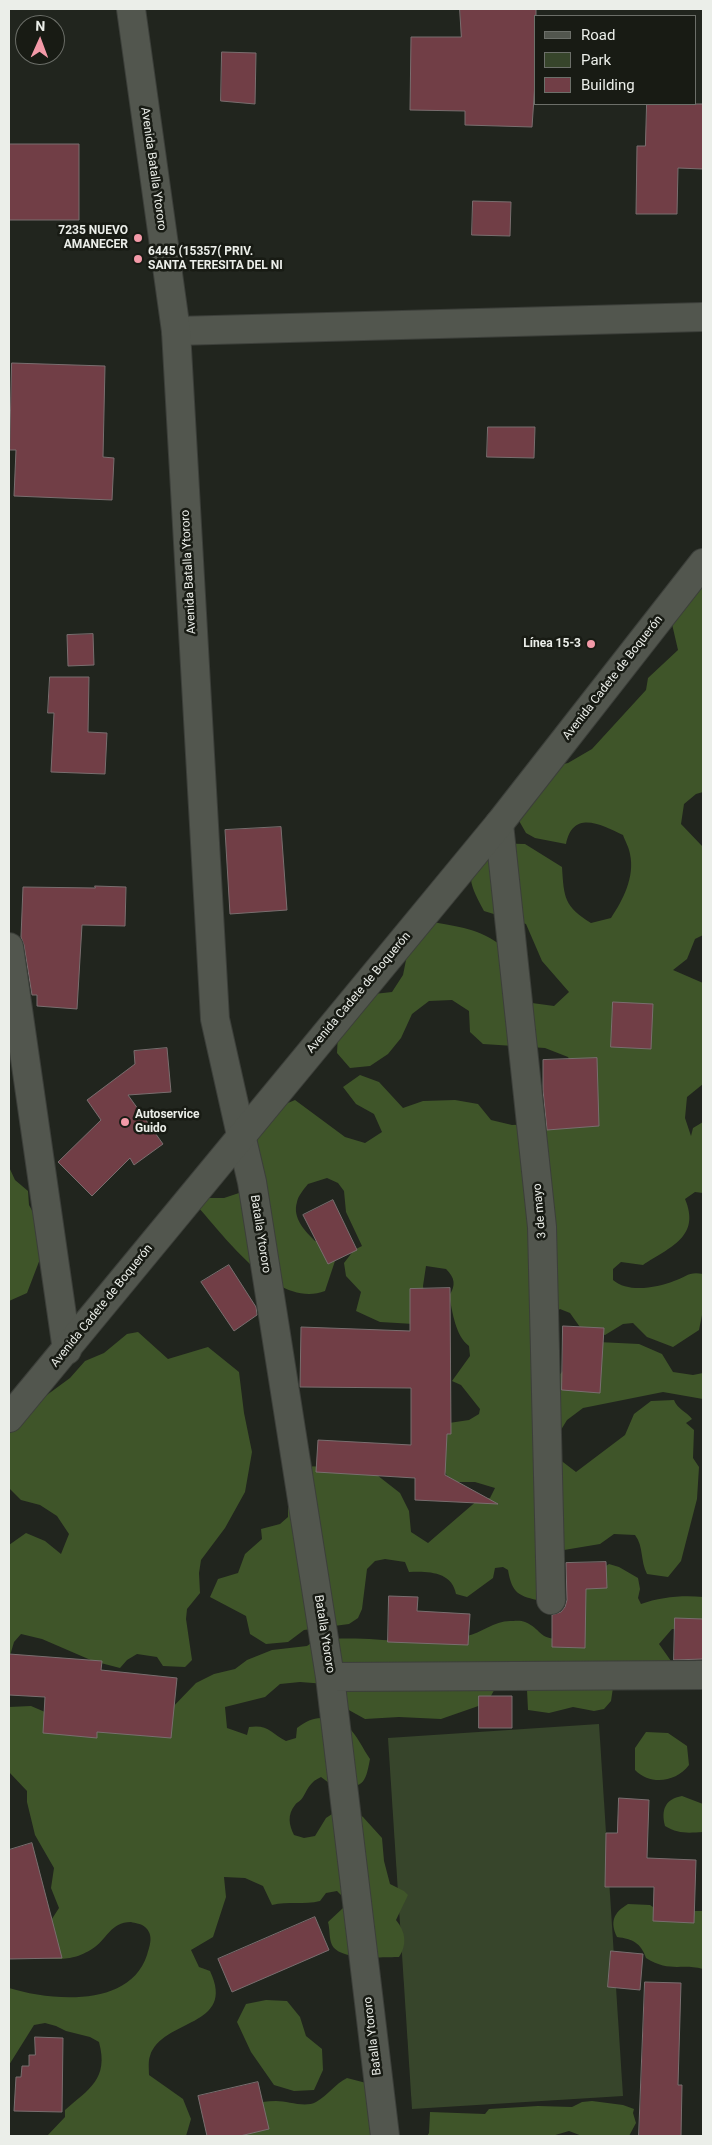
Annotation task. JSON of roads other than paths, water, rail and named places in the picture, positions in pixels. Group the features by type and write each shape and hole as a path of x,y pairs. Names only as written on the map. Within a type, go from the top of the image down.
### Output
{"street":[{"name":"Avenida Batalla Ytororo","path":"131,9 176,330 214,1019 241,1135"},
{"path":"176,330 703,318"},
{"name":"Avenida Cadete de Boquerón","path":"9,1418 499,824 703,563"},
{"name":"3 de mayo","path":"499,824 542,1227 551,1600"},
{"path":"9,947 67,1350"},
{"name":"Batalla Ytororo","path":"241,1135 252,1182 330,1677 385,2136"},
{"path":"330,1677 703,1675"}],"place":[{"name":"7235 NUEVO AMANECER","path":"138,238"},
{"name":"6445 (15357( PRIV. SANTA TERESITA DEL NI","path":"138,259"},
{"name":"Línea 15-3","path":"591,644"},
{"name":"Autoservice Guido","path":"125,1122"}]}
